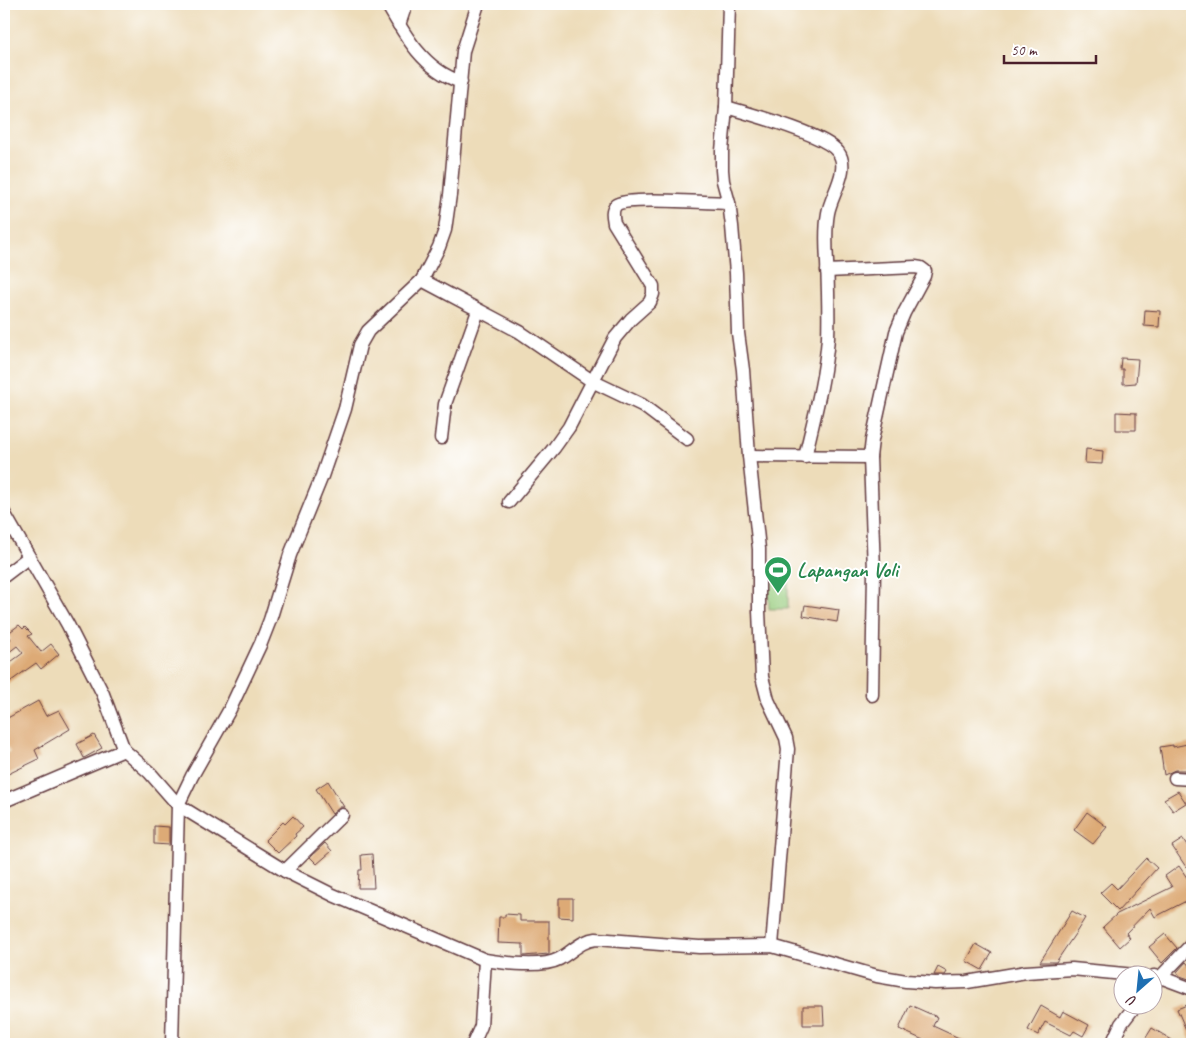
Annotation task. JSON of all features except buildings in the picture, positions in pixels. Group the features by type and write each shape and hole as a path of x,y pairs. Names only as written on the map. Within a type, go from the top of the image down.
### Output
{"street":[{"path":"387,4 406,37 424,58 449,78 461,82"},
{"path":"399,25 406,4"},
{"path":"172,1044 178,804 230,709 261,643 290,554 322,476 345,409 360,345 368,331 422,280 440,247 445,230 450,195 463,51 478,4"},
{"path":"729,4 722,170 729,203 736,272 738,333 759,549 762,677 768,700 786,738 788,749 772,946"},
{"path":"726,107 780,123 815,137 835,149 842,161 842,169 831,202 826,226 828,338 818,401 805,457"},
{"path":"509,502 569,427 615,338 631,319 650,302 654,294 653,286 614,224 613,214 615,207 620,202 652,200 729,203"},
{"path":"827,271 915,267 925,271 896,332 870,457 874,571 872,695"},
{"path":"422,280 520,332 592,381 642,405 687,439"},
{"path":"441,438 445,404 478,311"},
{"path":"749,456 870,457"},
{"path":"4,513 68,625 103,694 124,750 150,773 178,804 285,871 333,895 485,960 512,964 550,962 558,960 581,943 596,939 699,948 772,946 877,976 935,983 967,982 1026,972 1072,969 1114,973"},
{"path":"4,576 29,557"},
{"path":"4,802 124,750"},
{"path":"1175,778 1192,779"},
{"path":"285,871 342,815"},
{"path":"1164,971 1192,944"},
{"path":"473,1044 481,1026 485,960"},
{"path":"1164,981 1192,989"},
{"path":"1112,1044 1121,1024 1127,1016"}],"green space":[{"name":"Lapangan Voli","path":"768,578 788,578 788,609 769,609"}],"place":[{"name":"Lapangan Voli","path":"778,594"}]}
